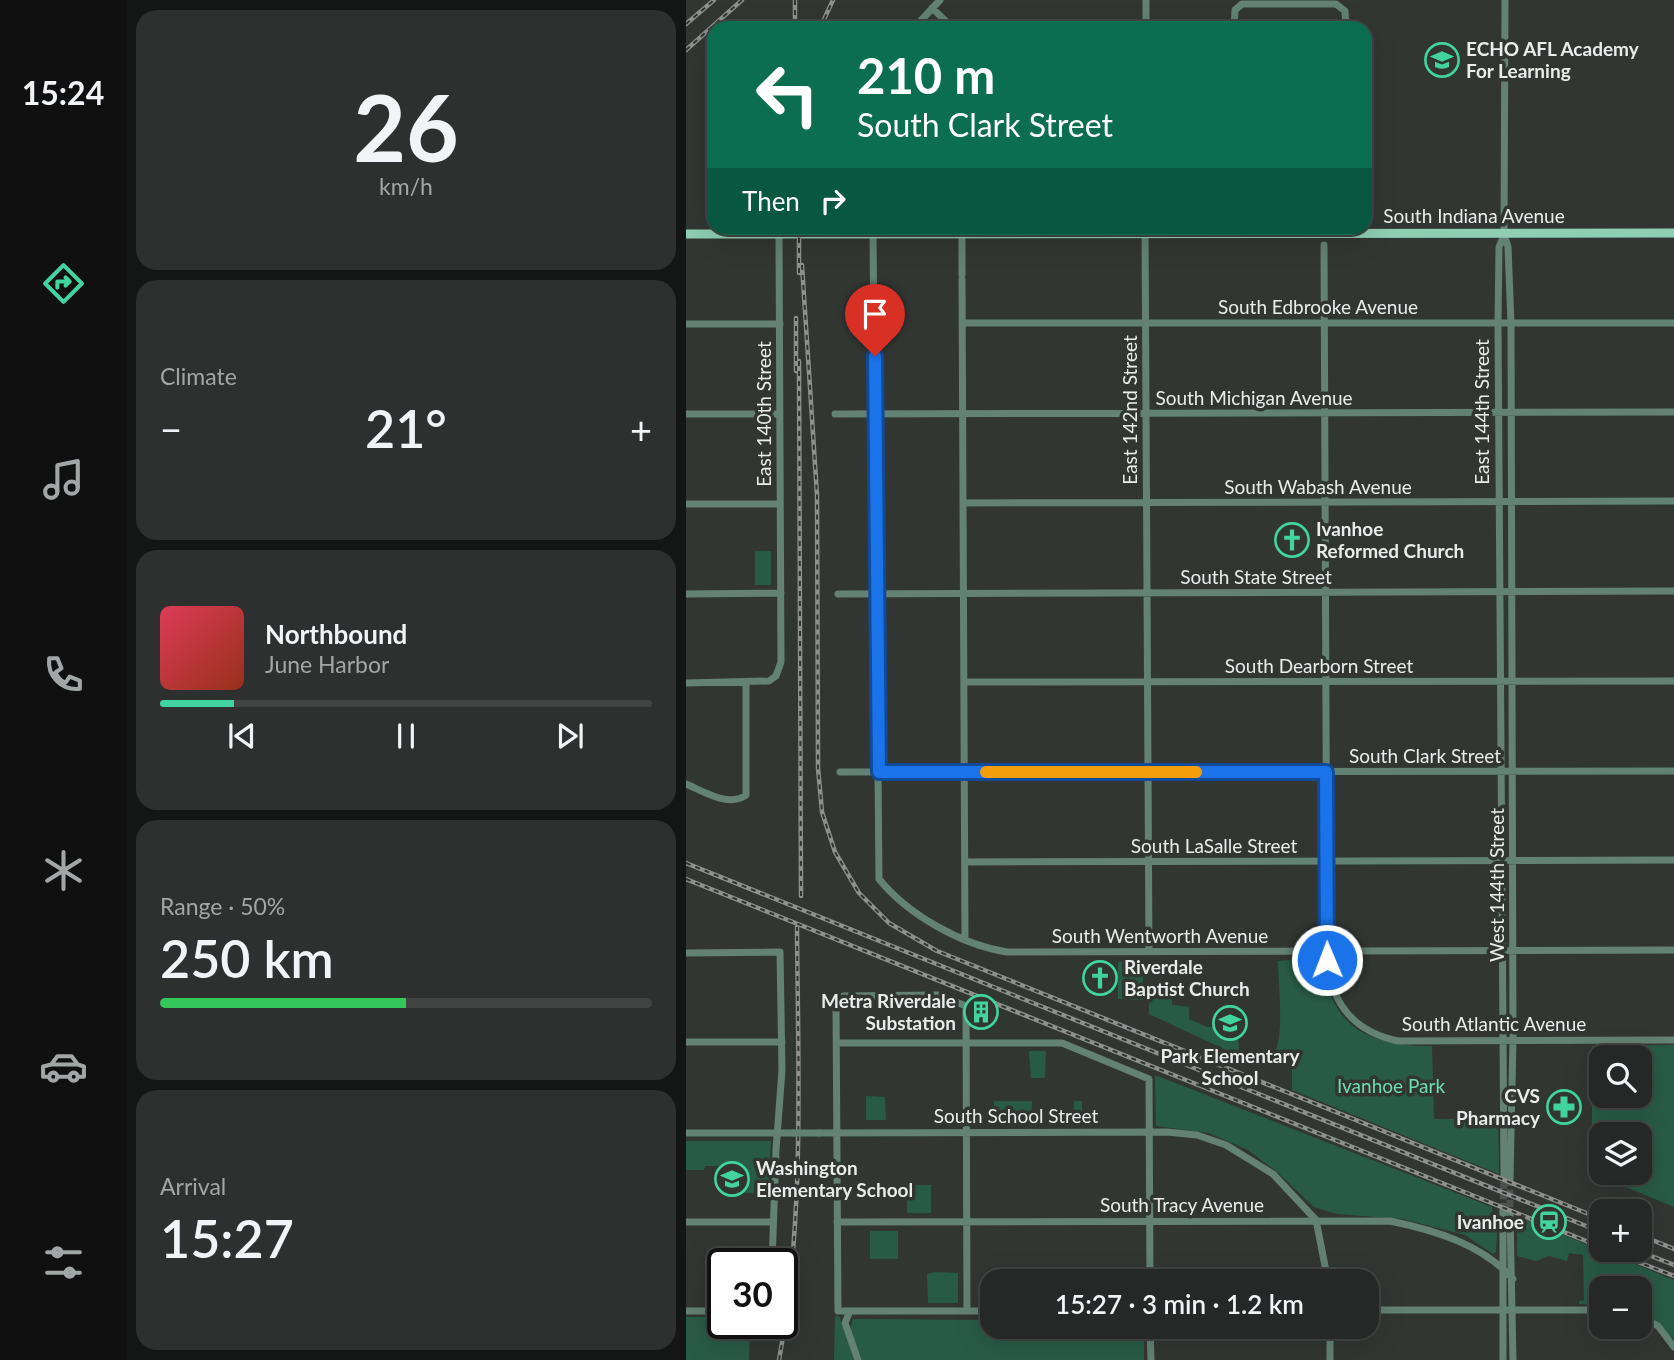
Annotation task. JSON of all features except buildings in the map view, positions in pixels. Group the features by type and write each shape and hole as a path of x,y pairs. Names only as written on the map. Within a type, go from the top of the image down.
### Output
{"main road":[{"name":"South Indiana Avenue","path":"1372,232 1674,233"},
{"name":"South Indiana Avenue","path":"686,234 707,234"}],"street":[{"path":"920,21 940,0"},
{"path":"1146,0 1146,21"},
{"name":"East 144th Street","path":"1505,0 1504,234 1508,247 1511,323 1511,592"},
{"path":"1235,21 1236,8 1242,4 1336,4 1343,7 1345,21"},
{"path":"932,8 946,21"},
{"name":"East 144th Street","path":"1500,592 1497,323 1499,247 1504,234"},
{"name":"East 140th Street","path":"746,683 769,681 776,676 782,653 779,235"},
{"path":"878,235 874,279 879,772"},
{"path":"962,235 965,939"},
{"name":"East 142nd Street","path":"1145,235 1149,951"},
{"name":"South Atlantic Avenue","path":"1324,245 1327,951 1334,994 1348,1017 1369,1032 1398,1041 1674,1040"},
{"name":"South Edbrooke Avenue","path":"962,323 1674,323"},
{"path":"686,324 780,324"},
{"name":"South Michigan Avenue","path":"835,414 1674,412"},
{"path":"686,414 780,414"},
{"name":"South Wabash Avenue","path":"963,503 1674,501"},
{"path":"686,504 780,504"},
{"name":"South State Street","path":"838,594 1674,591"},
{"name":"West 144th Street","path":"1500,592 1502,1040 1507,1115 1507,1178"},
{"name":"West 144th Street","path":"1507,1115 1513,1040 1511,592"},
{"path":"686,594 781,593"},
{"name":"South Dearborn Street","path":"964,682 1674,681"},
{"path":"686,683 746,683 747,789 740,799 727,800 686,784"},
{"name":"South Clark Street","path":"840,772 1674,771"},
{"name":"South Wentworth Avenue","path":"879,772 879,878 919,914 965,939 1007,952 1674,950"},
{"name":"South LaSalle Street","path":"965,862 1674,860"},
{"path":"686,953 780,953 782,1042 772,1248"},
{"path":"967,1311 966,1006 938,995 843,996 836,1002 838,1311 850,1311 967,1311 980,1311"},
{"path":"686,1042 782,1042"},
{"path":"836,1043 1062,1043 1149,1079 1150,1269"},
{"name":"South School Street","path":"686,1133 1150,1132 1197,1135 1237,1150 1273,1174 1316,1220"},
{"path":"1503,1360 1503,1268 1507,1212 1513,1279 1513,1360"},
{"path":"1316,1220 1326,1269"},
{"name":"South Tracy Avenue","path":"837,1222 1376,1220 1407,1224 1457,1240 1503,1268 1513,1279"},
{"path":"686,1222 773,1222"},
{"path":"1379,1310 1589,1310"},
{"path":"686,1311 707,1311"},
{"path":"850,1311 845,1323 858,1360"},
{"path":"1652,1323 1658,1326 1674,1347"},
{"path":"1150,1339 1151,1360"},
{"path":"1330,1339 1330,1360"}],"green space":[{"path":"755,551 771,551 771,585 755,585"},
{"name":"Ivanhoe Park","path":"1291,956 1323,956 1326,980 1333,1000 1355,1028 1388,1042 1432,1046 1434,1119 1498,1119 1499,1174 1292,1090 1292,1068 1274,1053 1280,1022 1278,961 1291,960"},
{"path":"1118,962 1143,962 1143,1000 1118,999"},
{"path":"1149,985 1157,988 1157,998 1172,999 1172,1005 1189,1007 1189,1019 1207,1027 1238,1027 1239,1056 1149,1014"},
{"path":"1652,1045 1674,1045 1674,1207 1621,1185 1652,1185 1652,1122 1592,1122 1592,1108 1652,1108"},
{"path":"1029,1051 1046,1051 1045,1078 1031,1078"},
{"path":"1155,1075 1492,1207 1493,1214 1498,1216 1496,1252 1493,1254 1465,1235 1403,1219 1337,1214 1314,1207 1277,1172 1248,1150 1209,1133 1156,1126"},
{"path":"866,1096 885,1097 886,1120 866,1120"},
{"path":"994,1101 1032,1101 1031,1123 994,1123"},
{"path":"1074,1101 1082,1101 1082,1123 1073,1123"},
{"path":"686,1141 771,1141 768,1193 729,1193 728,1166 705,1166 704,1170 686,1170"},
{"path":"907,1185 931,1185 931,1213 907,1213"},
{"path":"1517,1216 1589,1245 1589,1262 1630,1262 1674,1280 1674,1339 1652,1322 1652,1276 1589,1276 1589,1304 1579,1304 1579,1301 1584,1300 1583,1255 1569,1253 1567,1261 1549,1256 1536,1261 1517,1256"},
{"path":"870,1231 898,1231 898,1259 870,1259"},
{"path":"958,1273 958,1303 928,1303 927,1274"},
{"path":"835,1316 839,1316 855,1360 834,1360"},
{"path":"686,1317 707,1317 707,1339 750,1339 749,1360 686,1360"},
{"path":"853,1319 980,1320 980,1339 1144,1339 1144,1360 862,1360 850,1329"}],"tunnel":[{"path":"1503,1210 1504,1177"},
{"path":"1510,1179 1510,1213"}],"railway":[{"path":"686,24 714,0"},
{"path":"718,21 742,0"},
{"path":"795,0 795,21"},
{"path":"823,21 833,0"},
{"path":"686,50 707,31"},
{"path":"799,235 799,273"},
{"path":"802,265 817,495 818,768 822,812 835,852 859,893 889,923 937,951 1589,1214"},
{"path":"796,318 796,371"},
{"path":"799,361 801,896"},
{"path":"686,863 1589,1227"},
{"path":"686,879 1589,1242"},
{"path":"779,1360 793,1253 796,1199 799,1090 797,927"},
{"path":"1652,1240 1674,1249"},
{"path":"1652,1256 1674,1265"},
{"path":"1638,1262 1674,1276"}],"slow traffic":[{"path":"986,772 1196,772"}],"place":[{"name":"ECHO AFL Academy For Learning","path":"1442,60"},
{"name":"Ivanhoe Reformed Church","path":"1292,540"},
{"name":"Riverdale Baptist Church","path":"1100,978"},
{"name":"Metra Riverdale Substation","path":"981,1012"},
{"name":"Park Elementary School","path":"1230,1023"},
{"name":"CVS Pharmacy","path":"1564,1107"},
{"name":"Washington Elementary School","path":"732,1179"},
{"name":"Ivanhoe","path":"1549,1222"}],"route":[{"path":"875,356 879,772 1326,772 1327,960"}]}
